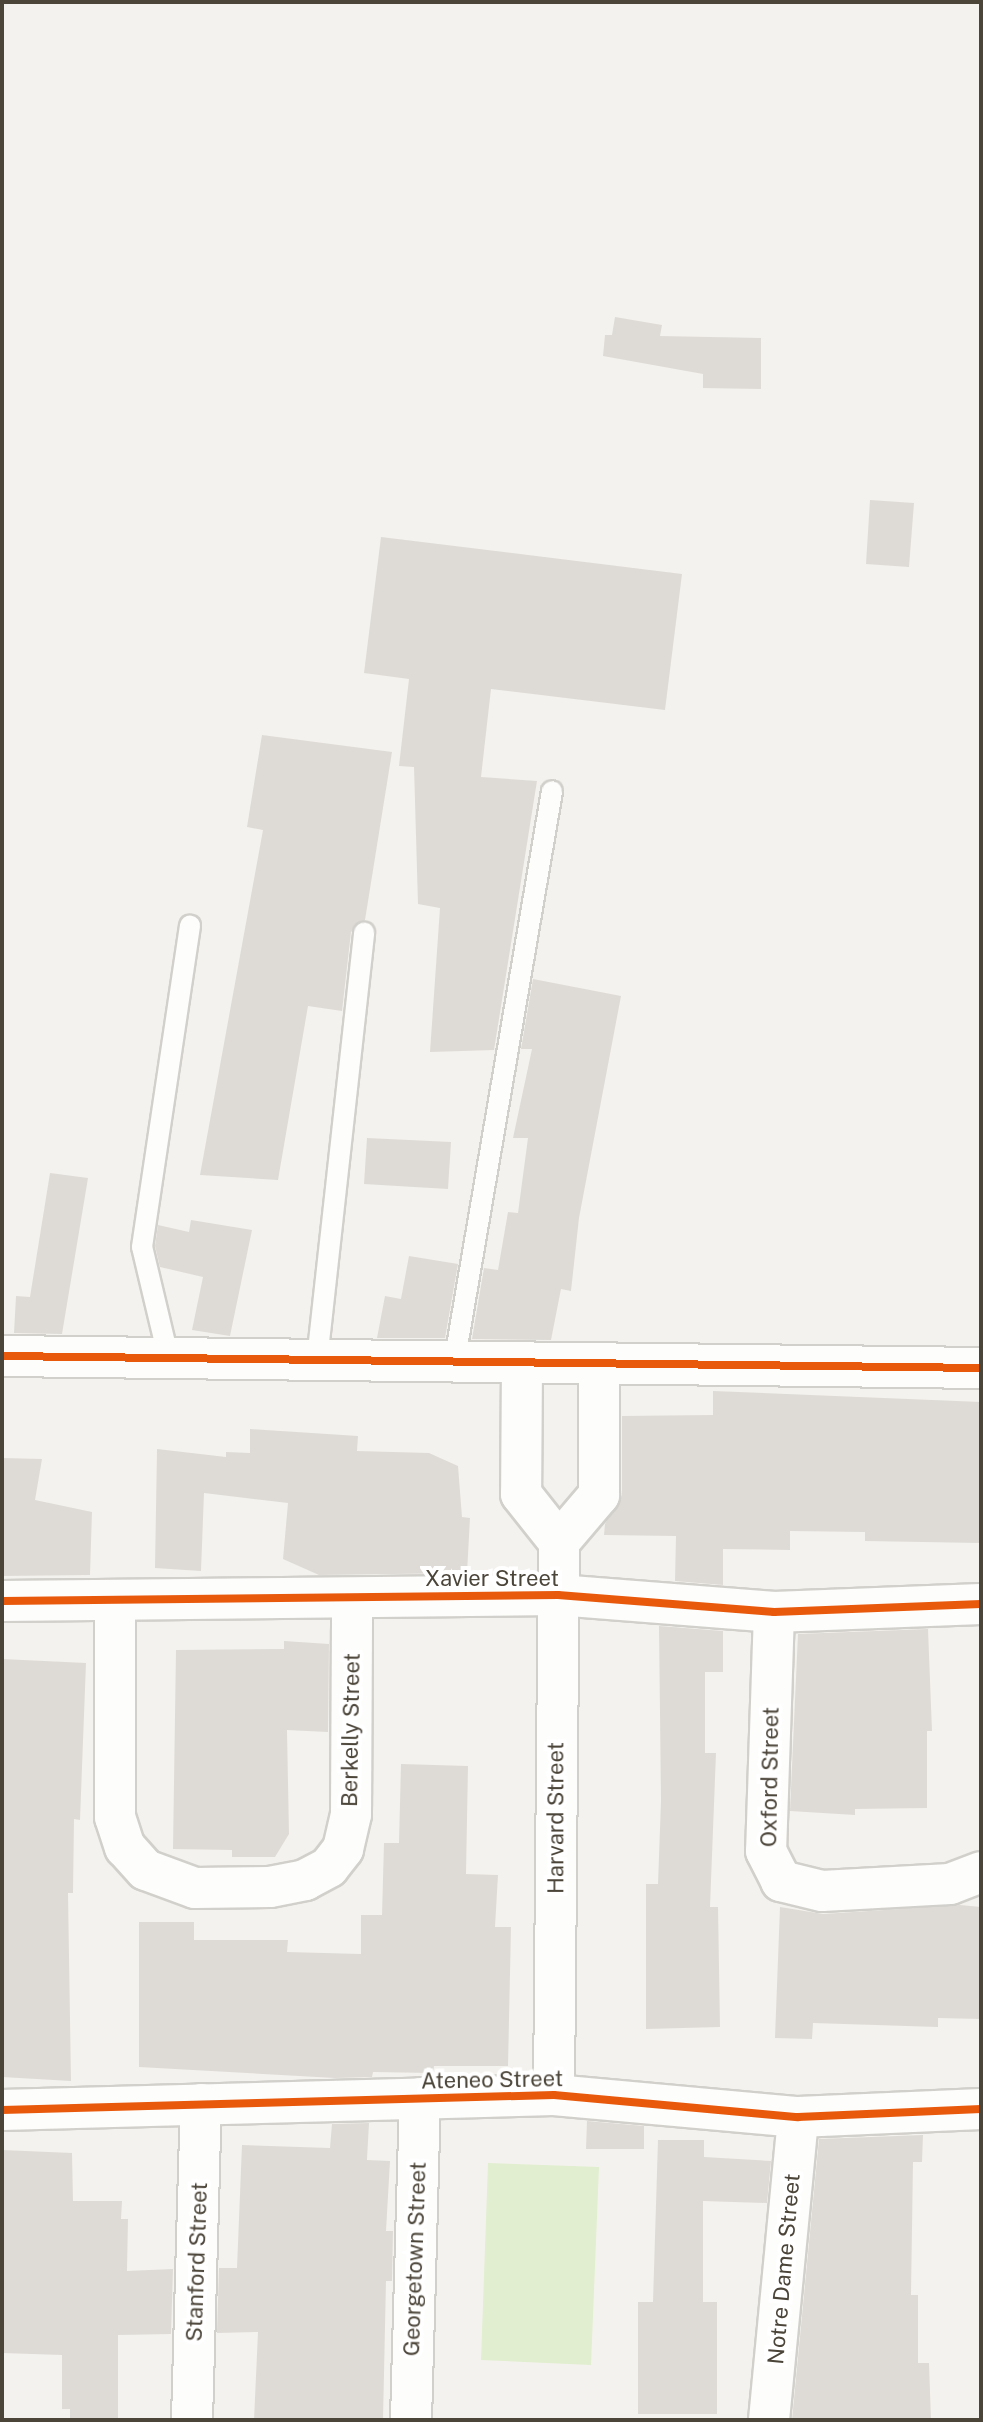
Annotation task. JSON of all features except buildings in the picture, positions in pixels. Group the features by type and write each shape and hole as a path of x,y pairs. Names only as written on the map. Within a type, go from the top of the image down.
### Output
{"street":[{"path":"2,1356 454,1364 981,1368"},
{"path":"522,1364 521,1494 559,1542 599,1495 599,1365"},
{"name":"Harvard Street","path":"554,2095 559,1542"},
{"name":"Xavier Street","path":"2,1601 558,1595 774,1612 981,1604"},
{"name":"Berkelly Street","path":"115,1600 115,1817 125,1847 146,1870 170,1882 240,1887 305,1880 329,1867 343,1849 351,1814 352,1598"},
{"name":"Oxford Street","path":"774,1612 766,1851 781,1881 822,1891 950,1884 981,1872"},
{"name":"Ateneo Street","path":"2,2110 554,2095 798,2117 981,2109"},
{"name":"Georgetown Street","path":"411,2420 420,2098"},
{"name":"Stanford Street","path":"192,2420 201,2104"},
{"name":"Notre Dame Street","path":"769,2420 798,2117"}],"lane":[{"path":"454,1364 552,791"},
{"path":"169,1360 142,1247 190,926"},
{"path":"317,1360 364,933"}],"green space":[{"path":"488,2163 599,2167 591,2365 481,2360"}],"cycle path":[{"path":"2,1356 981,1368"},
{"path":"2,1601 558,1595 774,1612 981,1604"},
{"path":"2,2110 554,2095 798,2117 981,2109"}]}
